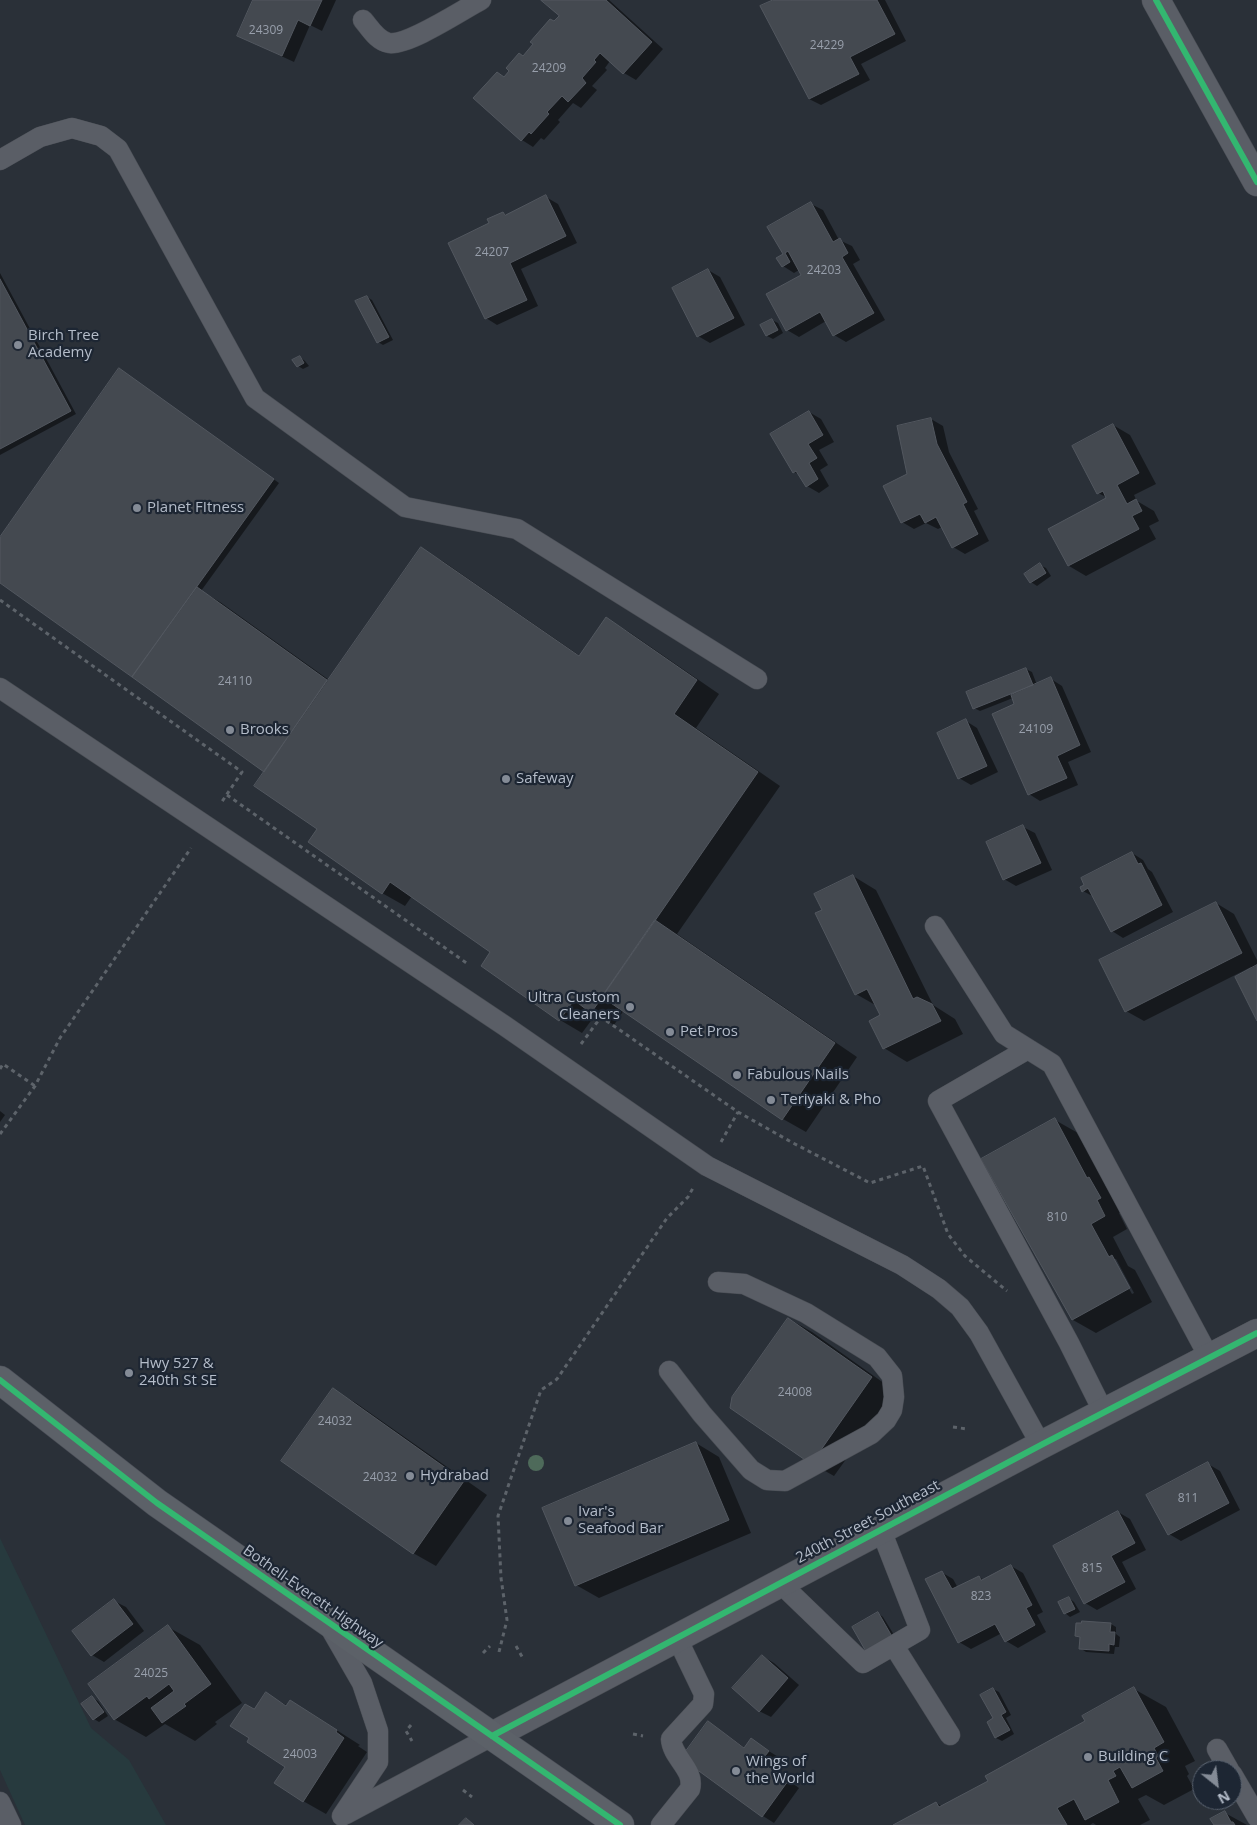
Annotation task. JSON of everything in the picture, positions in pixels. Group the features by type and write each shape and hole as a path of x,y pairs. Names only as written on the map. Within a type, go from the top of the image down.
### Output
{"main road":[{"name":"Bothell-Everett Highway","path":"0,1380 157,1503 620,1825"}],"street":[{"path":"1156,0 1257,182"},
{"name":"240th Street Southeast","path":"492,1736 1041,1445 1257,1333"}],"lane":[{"path":"363,20 379,39 389,43 400,42 415,36 480,0"},
{"path":"0,160 40,137 72,128 101,136 118,150 255,398 406,507 517,529 757,680"},
{"path":"0,688 505,1026 707,1166 902,1265 939,1289 960,1307 979,1333 1041,1445"},
{"path":"935,926 1004,1034 1052,1064 1210,1359"},
{"path":"1028,1049 938,1101 1069,1342 1104,1413"},
{"path":"669,1371 702,1414 751,1470 767,1480 785,1482 871,1434 886,1420 892,1410 894,1396 892,1376 877,1357 806,1313 744,1284 718,1282"},
{"path":"780,1583 863,1663 920,1630 881,1530"},
{"path":"325,1620 362,1684 378,1731 378,1762 338,1820"},
{"path":"661,1825 690,1789 691,1783 689,1773 674,1752 671,1739 703,1704 704,1700 704,1694 677,1638"},
{"path":"894,1646 950,1735"},
{"path":"338,1820 492,1736"},
{"path":"1217,1749 1223,1760"},
{"path":"1242,1791 1257,1817"},
{"path":"0,1802 11,1825"}],"path":[{"path":"0,600 242,772 60,1038 35,1086 0,1134"},
{"path":"227,795 469,965"},
{"path":"573,1039 581,1044 601,1017 738,1112 870,1183 923,1166 948,1234 965,1256 1012,1296"},
{"path":"0,1070 3,1064 35,1086"},
{"path":"499,1652 507,1620 501,1578 498,1516 541,1390 557,1380 654,1236 667,1218 688,1197 738,1112"},
{"path":"953,1427 967,1429"},
{"path":"483,1653 490,1646"},
{"path":"516,1646 524,1660"},
{"path":"410,1725 406,1731 412,1741"},
{"path":"633,1734 643,1736"},
{"path":"463,1790 472,1798"}],"green space":[{"path":"0,1538 91,1728 129,1760 166,1825 25,1825 0,1770"}],"building":[{"path":"253,0 322,0 310,26 298,20 282,56 237,36"},
{"path":"541,0 606,0 652,42 623,74 600,53 594,60 596,62 582,78 586,83 568,102 562,96 547,112 549,114 531,134 529,132 521,141 473,98 497,72 504,77 509,71 506,68 519,53 523,56 533,44 530,42 550,19 554,21 559,16"},
{"path":"773,0 877,0 895,34 850,57 859,74 809,99 760,6"},
{"path":"546,195 566,236 510,263 527,300 485,319 448,243 489,223 487,219 503,212 505,215"},
{"path":"811,202 833,242 840,238 848,253 842,257 874,313 833,336 820,312 786,331 766,294 801,275 788,251 785,253 790,262 782,267 776,258 783,254 767,227"},
{"path":"708,269 734,318 697,337 672,288"},
{"name":"Birch Tree Academy","path":"0,279 71,411 0,449"},
{"path":"367,296 389,337 377,343 355,301"},
{"path":"772,319 778,330 766,336 760,325"},
{"path":"300,356 304,363 297,367 292,360"},
{"name":"Planet FItness","path":"119,368 274,479 132,677 0,583 0,537"},
{"path":"809,411 823,435 808,444 817,458 809,463 818,479 806,487 796,471 793,473 770,434"},
{"path":"931,418 937,444 967,502 963,504 978,534 952,548 936,517 925,523 920,514 901,523 883,486 907,474 897,426"},
{"path":"1113,424 1139,473 1117,485 1127,504 1136,499 1142,511 1132,516 1139,529 1068,566 1048,529 1106,498 1103,491 1097,494 1072,446"},
{"name":"Safeway","path":"421,547 579,656 606,617 697,680 674,714 758,772 591,1013 574,1000 559,1021 481,966 490,952 390,882 382,894 308,842 317,829 254,786"},
{"path":"1040,563 1046,573 1030,583 1024,574"},
{"path":"197,587 327,680 264,772 132,677"},
{"path":"1026,668 1033,685 973,709 966,692"},
{"path":"1051,677 1080,745 1057,756 1067,778 1028,795 992,714 1014,704 1011,695"},
{"path":"966,719 987,766 958,779 937,733"},
{"path":"1023,825 1041,863 1003,880 986,842"},
{"path":"1132,852 1138,864 1141,863 1162,905 1111,932 1088,888 1082,892 1080,887 1084,885 1081,878"},
{"path":"853,875 913,999 917,997 932,1004 941,1021 883,1049 869,1021 880,1015 867,989 855,995 815,913 822,910 814,894"},
{"path":"1216,902 1242,953 1125,1012 1099,960"},
{"path":"655,920 835,1043 782,1120 602,997"},
{"path":"1257,965 1257,1021 1235,977"},
{"path":"1055,1118 1087,1178 1089,1177 1101,1198 1097,1200 1105,1216 1091,1224 1109,1257 1112,1255 1130,1288 1072,1320 981,1159"},
{"path":"788,1318 872,1377 811,1464 730,1408 732,1397"},
{"path":"333,1388 464,1481 413,1554 281,1461"},
{"path":"696,1442 729,1520 575,1586 542,1508"},
{"path":"1208,1462 1229,1503 1168,1535 1146,1495"},
{"path":"1118,1511 1135,1543 1111,1556 1125,1582 1084,1604 1053,1546"},
{"path":"1011,1565 1032,1605 1026,1608 1035,1625 1005,1642 995,1624 958,1643 925,1579 942,1571 952,1589 979,1576 981,1580"},
{"path":"1069,1597 1075,1609 1064,1614 1058,1602"},
{"path":"114,1599 133,1624 91,1656 72,1631"},
{"path":"878,1612 894,1640 868,1655 852,1627"},
{"path":"1082,1621 1111,1623 1110,1632 1115,1632 1114,1645 1109,1644 1109,1651 1079,1649 1080,1637 1075,1636 1076,1623 1081,1623"},
{"path":"168,1625 211,1684 184,1704 186,1706 162,1723 151,1708 174,1691 169,1684 149,1699 147,1696 114,1720 88,1684"},
{"path":"762,1655 788,1678 759,1712 732,1688"},
{"name":"Building C","path":"1134,1687 1164,1742 1154,1748 1158,1756 1156,1758 1163,1771 1132,1788 1120,1767 1113,1771 1116,1776 1108,1780 1119,1802 1085,1820 1074,1799 1057,1808 1067,1825 893,1825 936,1802 939,1807 988,1781 985,1776 1085,1721 1082,1716"},
{"path":"993,1688 1006,1712 1001,1715 1010,1730 995,1738 987,1722 993,1718 980,1695"},
{"path":"266,1692 286,1706 290,1700 337,1730 336,1732 344,1738 303,1802 274,1783 285,1767 247,1742 249,1738 230,1726 245,1704 254,1709"},
{"path":"92,1696 104,1712 93,1720 81,1704"},
{"name":"Wings of the World","path":"708,1721 744,1748 751,1738 769,1751 761,1761 788,1781 762,1817 681,1758"},
{"path":"1225,1811 1231,1822 1235,1825 1214,1825 1210,1819"},
{"path":"466,1818 474,1825 459,1825"}],"cycle path":[{"path":"1156,0 1257,182"},
{"path":"492,1736 1041,1445 1257,1333"},
{"path":"0,1380 157,1503 620,1825"}],"place":[{"name":"Birch Tree Academy","path":"18,345"},
{"name":"Planet FItness","path":"137,508"},
{"name":"Brooks","path":"230,730"},
{"name":"Safeway","path":"506,779"},
{"name":"Ultra Custom Cleaners","path":"630,1007"},
{"name":"Pet Pros","path":"670,1032"},
{"name":"Fabulous Nails","path":"737,1075"},
{"name":"Teriyaki & Pho","path":"771,1100"},
{"name":"Hwy 527 & 240th St SE","path":"129,1373"},
{"name":"Hydrabad","path":"410,1476"},
{"name":"Ivar's Seafood Bar","path":"568,1521"},
{"name":"Building C","path":"1088,1757"},
{"name":"Wings of the World","path":"736,1771"}]}
